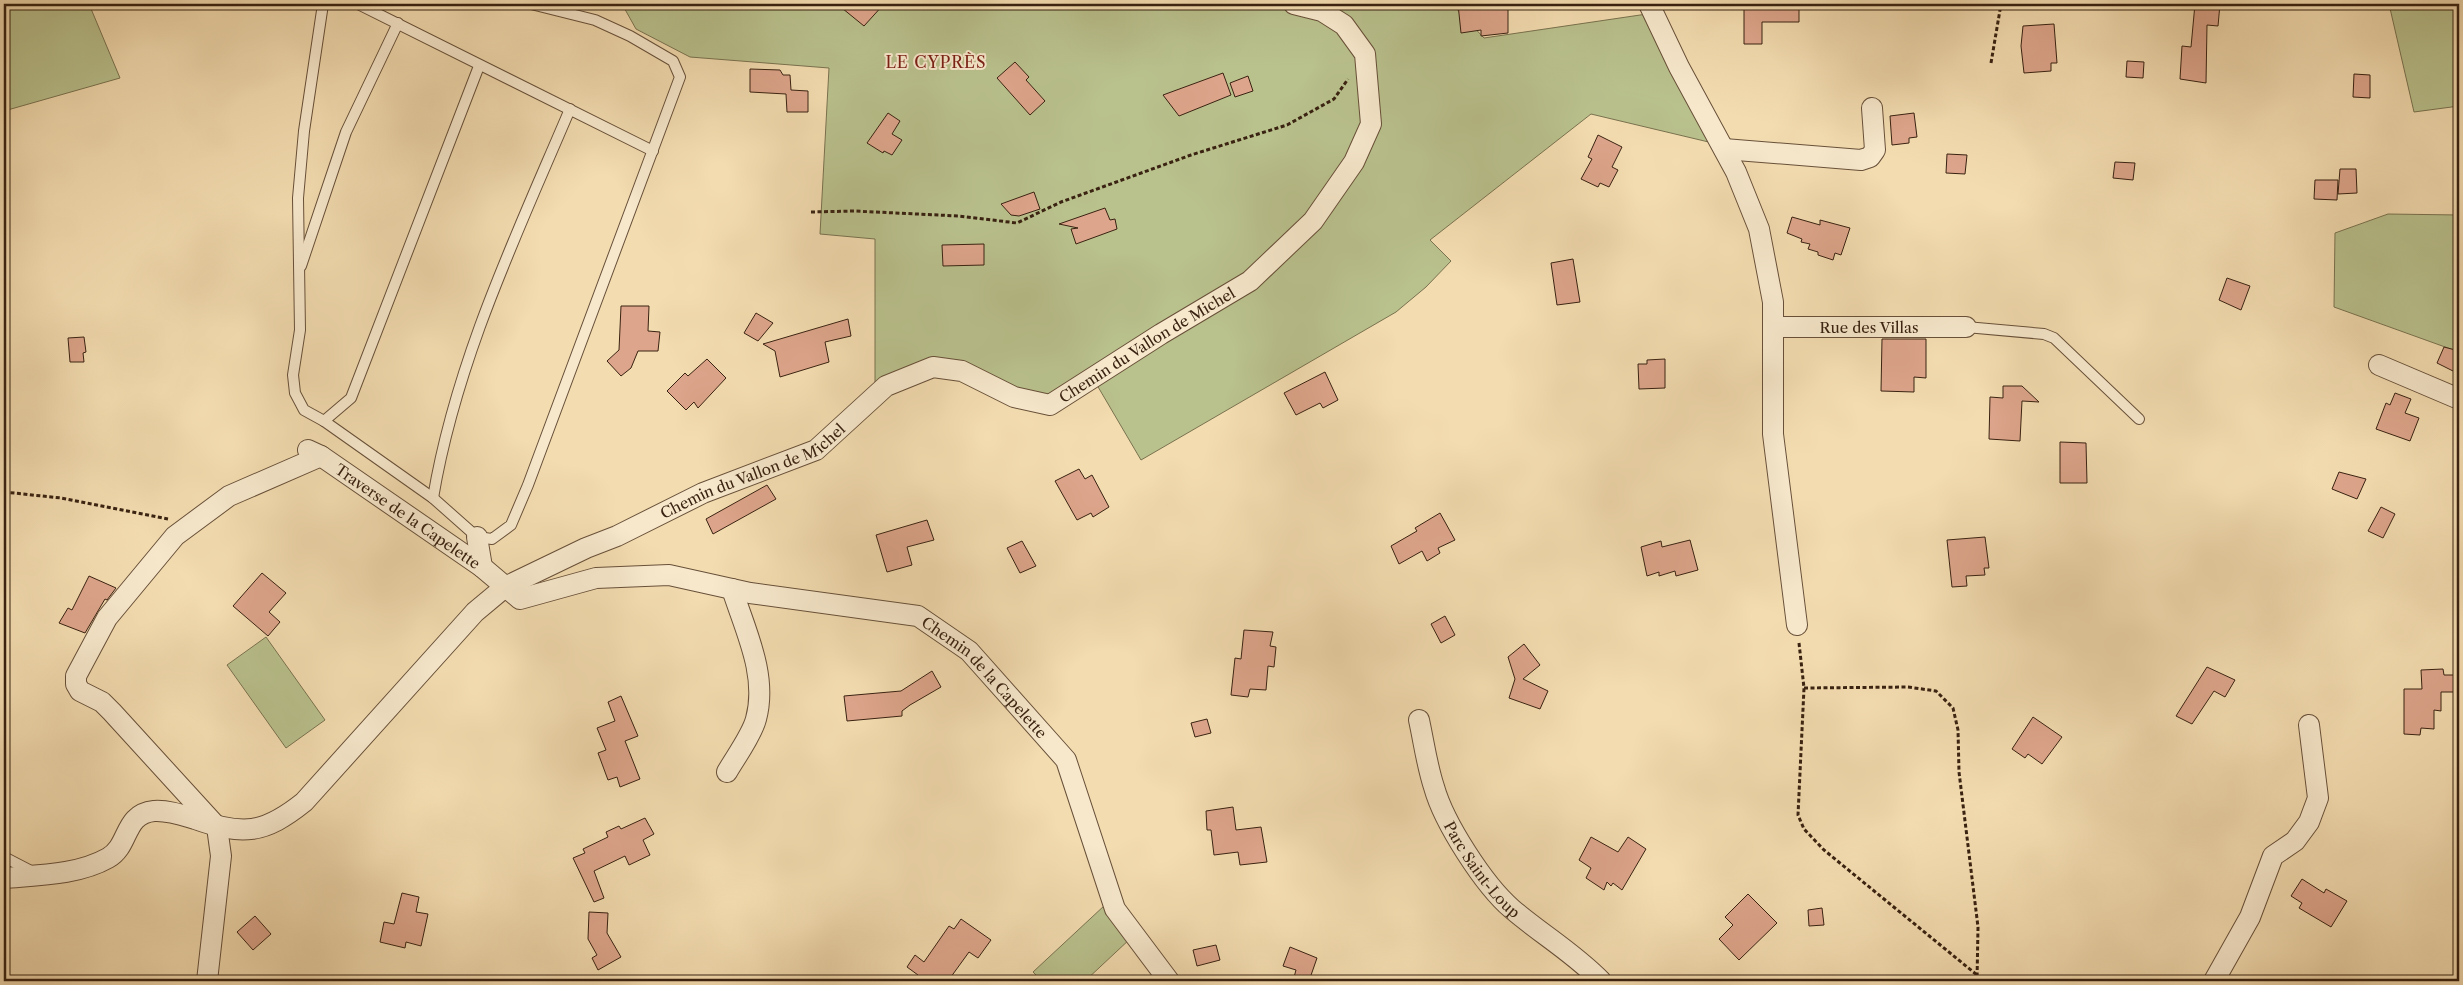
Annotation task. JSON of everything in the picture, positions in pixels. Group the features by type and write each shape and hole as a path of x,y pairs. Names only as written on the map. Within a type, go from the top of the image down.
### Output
{"street":[{"path":"1294,4 1322,11 1344,25 1365,54"},
{"path":"1648,4 1679,67 1736,172 1758,229 1773,302 1773,434 1797,625"},
{"name":"Chemin du Vallon de Michel","path":"4,878 38,875 90,865 109,858 117,852 129,826 138,816 153,811 175,813 217,827 245,831 269,825 286,817 304,802 475,612 505,587 617,536 704,493 816,450 886,386 933,367 962,371 1014,397 1050,404 1161,334 1250,282 1313,221 1354,162 1371,124 1365,54"},
{"path":"1724,149 1861,160 1870,157 1875,150 1872,108"},
{"name":"Rue des Villas","path":"1773,327 1966,327"},
{"path":"2379,365 2459,399"},
{"name":"Traverse de la Capelette","path":"190,524 229,496 315,453 482,567 505,587"},
{"path":"190,524 175,536 107,618 76,676 76,684 80,691 102,702 112,712 217,827 221,856 207,981"},
{"path":"477,537 482,567"},
{"name":"Chemin de la Capelette","path":"505,587 520,599 596,578 669,575 732,589 918,616 968,651 1066,760 1115,909 1169,981"},
{"path":"727,772 756,720 760,694 758,667 732,589"},
{"name":"Parc Saint-Loup","path":"1419,720 1434,789 1452,829 1478,868 1511,908 1560,945 1600,981"},
{"path":"2214,981 2250,917 2273,856 2295,841 2309,822 2318,798 2309,725"}],"lane":[{"path":"323,4 303,140 298,198 300,330 293,375 295,394 304,410 324,421 433,498 477,537 492,539 511,525 528,485 680,77 673,61 630,36 595,20 531,4"},
{"path":"358,4 479,66 653,151"},
{"path":"299,274 346,132 398,23"},
{"path":"324,421 351,398 479,66"},
{"path":"433,498 441,450 483,313 570,109"},
{"path":"1966,327 2044,334 2054,338 2139,419"},
{"path":"4,857 38,875"}],"path":[{"path":"1991,63 2001,4"},
{"path":"811,212 854,211 958,216 1017,223 1061,202 1191,155 1286,125 1334,99 1365,54"},
{"path":"4,492 61,498 190,524"},
{"path":"1797,625 1804,688 1798,816 1804,830 1824,850 1977,975"},
{"path":"1804,688 1908,687 1936,691 1953,708 1958,730 1959,772 1978,927 1976,981"}],"green space":[{"path":"4,4 89,4 120,78 4,111"},
{"path":"622,4 1452,4 1484,38 1647,14 1717,144 1591,114 1430,240 1451,261 1426,287 1396,312 1141,460 1094,380 1030,407 946,369 875,391 875,239 820,234 829,68 690,57 636,29"},
{"path":"2389,4 2459,4 2459,106 2414,112"},
{"path":"2388,214 2459,215 2459,352 2334,307 2335,233"},
{"path":"266,637 325,720 286,748 227,665"},
{"path":"1105,905 1131,938 1085,981 1042,981 1033,972"}],"building":[{"path":"837,4 884,4 864,26"},
{"path":"1458,4 1508,4 1508,33 1481,36 1481,30 1461,33"},
{"path":"1744,4 1799,4 1799,22 1762,22 1762,44 1744,44"},
{"path":"2195,4 2220,4 2218,26 2207,25 2206,83 2180,79 2182,46 2191,47"},
{"path":"2054,24 2057,63 2051,63 2051,71 2024,73 2021,46 2023,26"},
{"path":"2127,61 2144,62 2143,78 2126,77"},
{"path":"1015,62 1029,77 1026,80 1045,101 1030,115 997,78"},
{"path":"750,69 780,70 783,75 790,75 791,90 808,91 808,112 787,112 786,94 750,92"},
{"path":"1223,73 1231,95 1179,116 1163,95"},
{"path":"2354,74 2370,75 2370,98 2353,97"},
{"path":"1248,76 1253,91 1235,97 1230,83"},
{"path":"888,113 900,121 892,134 902,140 892,155 884,151 883,153 867,143"},
{"path":"1914,113 1917,137 1909,138 1909,143 1892,145 1890,116"},
{"path":"1598,135 1622,147 1612,167 1618,170 1609,187 1600,183 1598,187 1581,179 1592,159 1588,157"},
{"path":"1947,154 1967,155 1965,174 1946,173"},
{"path":"2115,162 2135,163 2133,180 2113,178"},
{"path":"2340,169 2356,169 2357,193 2338,194"},
{"path":"2315,180 2338,180 2337,200 2314,199"},
{"path":"1034,192 1040,209 1019,216 1011,215 1001,204"},
{"path":"1105,208 1110,220 1115,219 1117,229 1076,244 1071,229 1078,228 1059,224"},
{"path":"1792,217 1820,225 1820,220 1850,228 1841,255 1835,253 1833,260 1818,255 1818,252 1808,249 1810,244 1801,242 1802,239 1787,233"},
{"path":"984,244 984,265 943,266 942,245"},
{"path":"1573,259 1580,302 1557,305 1551,263"},
{"path":"2227,278 2250,286 2241,310 2219,300"},
{"path":"621,306 649,306 648,331 660,332 658,351 638,351 631,368 621,376 607,361 619,350"},
{"path":"756,313 773,323 758,341 744,333"},
{"path":"848,319 851,336 825,342 829,362 780,377 775,351 763,344"},
{"path":"84,337 86,352 83,353 84,362 70,362 68,338"},
{"path":"1882,339 1926,339 1926,378 1914,377 1914,392 1881,391"},
{"path":"2444,347 2459,351 2459,374 2437,363"},
{"path":"707,359 726,378 698,408 694,402 686,410 667,391 685,373 688,376"},
{"path":"1665,359 1665,388 1639,389 1638,364 1647,364 1647,360"},
{"path":"1325,372 1338,400 1323,408 1320,403 1296,415 1284,393"},
{"path":"2003,386 2022,386 2039,402 2022,401 2020,441 1989,439 1990,397 2003,398"},
{"path":"2395,393 2411,399 2405,413 2419,418 2410,441 2376,429 2386,403 2390,405"},
{"path":"2060,442 2086,443 2087,483 2060,483"},
{"path":"1079,469 1085,479 1092,475 1109,507 1093,517 1091,513 1077,520 1055,481"},
{"path":"2339,472 2366,479 2357,499 2332,489"},
{"path":"767,485 776,499 713,534 706,519"},
{"path":"2381,507 2395,514 2383,538 2368,531"},
{"path":"1440,513 1455,540 1438,548 1440,553 1427,561 1422,551 1399,564 1391,546 1417,531 1415,528"},
{"path":"927,520 934,540 907,547 912,565 887,572 876,535"},
{"path":"1985,537 1989,568 1984,568 1985,575 1966,576 1967,586 1952,587 1947,540"},
{"path":"1690,540 1698,570 1676,576 1675,571 1659,576 1659,572 1647,576 1641,547 1661,541 1662,547"},
{"path":"1022,541 1036,566 1020,573 1007,548"},
{"path":"262,573 286,593 269,612 280,622 268,636 233,606"},
{"path":"89,576 116,588 107,600 105,599 85,633 59,623 68,608 72,610"},
{"path":"1445,616 1455,635 1441,643 1431,624"},
{"path":"1244,630 1273,632 1270,646 1276,647 1274,667 1268,666 1266,690 1250,689 1248,697 1231,695 1235,658 1241,659"},
{"path":"1524,644 1540,665 1523,679 1548,691 1540,709 1509,698 1515,679 1508,657"},
{"path":"2207,667 2235,680 2225,697 2214,691 2192,724 2176,716"},
{"path":"2443,669 2444,675 2459,675 2459,692 2441,692 2441,711 2434,710 2434,729 2421,728 2420,735 2404,734 2404,689 2422,689 2421,670"},
{"path":"932,671 941,687 910,705 902,711 902,716 847,721 844,696 901,691"},
{"path":"621,696 638,736 625,741 640,779 620,787 617,777 608,780 598,753 606,750 597,728 615,721 608,702"},
{"path":"2033,717 2062,737 2042,764 2028,754 2025,758 2012,749"},
{"path":"1207,719 1211,733 1195,737 1191,723"},
{"path":"1233,807 1236,830 1261,827 1267,862 1240,865 1238,852 1214,855 1211,830 1207,830 1206,811"},
{"path":"645,818 654,834 643,840 650,855 629,865 625,856 594,871 604,898 594,902 573,858 585,853 583,849 608,837 606,832 619,826 621,829"},
{"path":"1591,837 1618,852 1628,837 1646,849 1622,890 1613,883 1611,886 1607,882 1604,890 1586,878 1591,868 1579,860"},
{"path":"2302,879 2324,893 2326,889 2347,901 2331,927 2299,908 2302,903 2291,896"},
{"path":"402,893 419,897 416,912 428,914 421,946 406,942 405,948 380,942 384,922 394,924"},
{"path":"1748,894 1777,923 1739,960 1719,939 1733,925 1725,917"},
{"path":"1822,908 1824,925 1809,926 1808,910"},
{"path":"589,912 608,913 607,933 621,957 598,970 592,958 597,955 588,939"},
{"path":"255,916 271,934 253,950 237,932"},
{"path":"961,919 991,940 978,958 969,952 948,981 914,981 918,975 907,967 915,955 924,962 949,926 954,929"},
{"path":"1216,945 1220,960 1197,966 1193,950"},
{"path":"1290,947 1317,958 1309,981 1293,981 1296,970 1283,966"}],"district":[{"name":"LE CYPRÈS","path":"936,62"}]}
